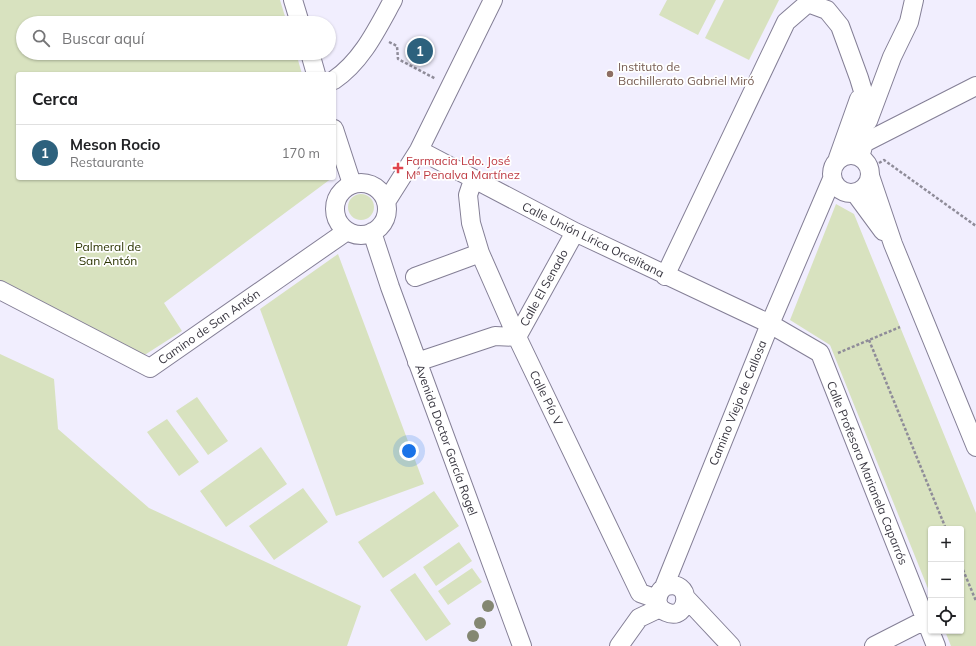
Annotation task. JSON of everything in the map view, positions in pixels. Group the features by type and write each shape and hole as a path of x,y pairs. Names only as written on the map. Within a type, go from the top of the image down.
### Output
{"street":[{"path":"293,0 298,16"},
{"path":"336,78 350,67 374,34 393,0"},
{"path":"914,0 909,22 892,57 866,155 893,244 976,447"},
{"path":"386,202 418,150 450,87 489,1"},
{"path":"665,276 786,22 808,3 827,10 840,26 866,101 862,116 866,155 866,187 850,193 838,190 832,179 833,166 852,146 866,155"},
{"path":"840,159 860,84 892,57"},
{"path":"312,60 315,72"},
{"path":"866,155 976,86"},
{"path":"336,135 352,184"},
{"name":"Calle Unión Lírica Orcelitana","path":"418,150 472,180 575,232 665,276 770,324"},
{"name":"Camino Viejo de Callosa","path":"660,598 770,324 832,179"},
{"name":"Calle Pío V","path":"472,180 468,195 471,223 480,253 517,337 640,593 660,598"},
{"path":"363,183 373,186 381,192 386,202 387,211 385,220 380,227 364,235 347,231 338,220 335,206 340,193 352,184 363,183"},
{"path":"850,193 893,244"},
{"name":"Camino Viejo de Callosa","path":"815,219 850,193"},
{"name":"Camino de San Antón","path":"0,290 150,368 347,231"},
{"name":"Avenida Doctor García Rogel","path":"372,232 417,362 522,646"},
{"name":"Calle El Senado","path":"417,362 495,336 517,337 575,232"},
{"path":"415,277 480,253"},
{"name":"Calle Profesora Marianela Caparrós","path":"770,324 820,353 936,646"},
{"path":"619,646 639,618 673,585 682,589 686,598 731,646"},
{"path":"660,598 667,613 677,613 684,607 686,598"},
{"path":"874,646 925,620"}],"path":[{"path":"374,34 397,46 398,59 450,87"},
{"path":"866,155 884,160 976,226"},
{"path":"834,354 900,327"},
{"path":"869,340 945,526"},
{"path":"964,571 976,601"}],"green space":[{"name":"Palmeral de San Antón","path":"0,0 280,0 285,16 16,16 16,60 298,60 301,72 16,72 16,180 329,180 164,303 182,331 143,356 0,283"},
{"path":"667,0 716,0 698,35 659,15"},
{"path":"724,0 779,0 749,60 705,38"},
{"path":"361,194 370,198 374,207 370,216 361,220 352,216 348,207 352,198"},
{"path":"836,204 854,214 976,513 976,646 951,646 946,634 964,634 964,526 928,526 928,589 830,345 790,320"},
{"path":"338,254 424,484 336,516 260,309"},
{"path":"0,354 54,379 58,429 149,508 361,606 347,646 0,646"},
{"path":"197,397 228,441 208,455 176,411"},
{"path":"167,419 199,462 179,476 147,432"},
{"path":"261,447 287,484 226,527 200,491"},
{"path":"303,488 328,522 274,560 249,526"},
{"path":"434,491 459,526 383,578 358,542"},
{"path":"459,542 472,561 436,586 423,567"},
{"path":"472,568 482,582 448,605 438,591"},
{"path":"415,573 451,624 426,641 390,590"}],"place":[{"name":"Meson Rocio","path":"420,51"},
{"name":"Instituto de Bachillerato Gabriel Miró","path":"610,74"},
{"name":"Farmacia Ldo. José Mª Penalva Martínez","path":"398,168"}]}
